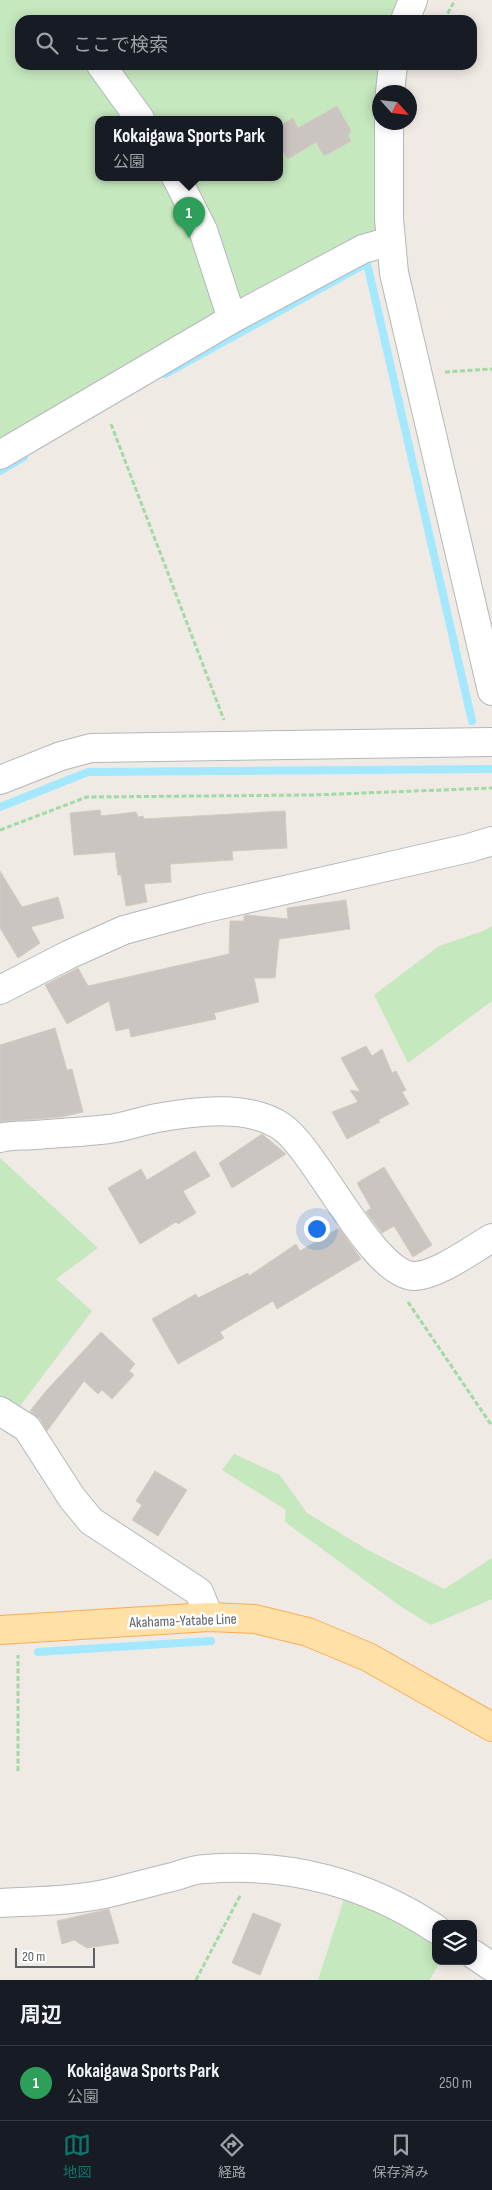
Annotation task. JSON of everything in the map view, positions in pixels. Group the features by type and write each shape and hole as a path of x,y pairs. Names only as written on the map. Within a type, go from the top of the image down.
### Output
{"main road":[{"name":"Akahama-Yatabe Line","path":"9,1630 208,1617 256,1619 308,1632 368,1657 492,1727"}],"street":[{"path":"407,15 413,0"},
{"path":"105,70 138,116"},
{"path":"391,85 392,70"},
{"path":"389,130 389,219 394,273 492,691"},
{"path":"178,181 203,230 232,319"},
{"path":"0,455 232,319 363,249 391,241"},
{"path":"0,780 61,756 91,748 492,742"},
{"path":"0,990 68,955 124,930 202,909 492,841"},
{"path":"0,1138 112,1129 158,1118 188,1114 219,1112 255,1114 282,1127 295,1139 347,1214 383,1257 402,1275 416,1276 432,1272 492,1238"},
{"path":"0,1411 28,1428 72,1498 90,1522 198,1592 208,1617"},
{"path":"0,1903 43,1901 111,1893 204,1869 254,1868 319,1876 365,1890 412,1913 432,1926"},
{"path":"477,1957 492,1967"}],"path":[{"path":"447,15 455,0"},
{"path":"418,374 492,369"},
{"path":"111,424 233,746"},
{"path":"0,830 87,797 313,795 492,788"},
{"path":"402,1275 404,1297 492,1426"},
{"path":"9,1630 18,1771"},
{"path":"196,1980 254,1868"}],"green space":[{"path":"0,0 397,0 391,15 15,15 15,70 379,70 379,85 372,85 372,130 378,130 377,251 0,464"},
{"path":"492,926 492,1001 408,1063 374,995 439,946 483,931"},
{"path":"0,1158 98,1248 56,1279 92,1311 16,1411 0,1404"},
{"path":"234,1454 280,1475 307,1513 368,1550 444,1589 492,1558 492,1599 431,1625 403,1608 285,1522 286,1510 222,1470"},
{"path":"344,1899 384,1910 432,1943 432,1965 438,1965 430,1980 318,1980"}],"building":[{"path":"337,106 351,131 348,135 351,141 324,156 316,142 288,159 283,151 283,124 293,118 298,128"},
{"path":"100,810 101,816 136,812 138,817 143,816 144,819 285,811 287,848 232,851 233,860 170,864 171,882 144,884 147,902 126,906 121,875 118,875 115,852 74,855 70,813"},
{"path":"0,871 22,907 58,897 64,918 31,927 40,943 18,958 0,928"},
{"path":"346,900 350,929 279,939 275,978 254,978 259,1002 214,1013 216,1019 131,1037 129,1028 116,1031 109,1001 67,1024 45,985 78,968 88,986 229,954 230,921 244,921 244,916 247,915 288,919 287,908"},
{"path":"55,1028 67,1070 72,1069 83,1112 61,1117 0,1122 0,1045"},
{"path":"366,1046 372,1056 382,1049 392,1073 396,1071 406,1090 402,1092 409,1104 347,1139 332,1112 358,1102 350,1090 360,1092 341,1058"},
{"path":"262,1134 286,1154 232,1188 219,1163"},
{"path":"195,1151 210,1176 183,1191 196,1213 178,1224 176,1222 140,1244 108,1188 141,1169 147,1180"},
{"path":"384,1167 432,1245 413,1257 394,1226 382,1233 366,1212 371,1208 357,1183"},
{"path":"339,1228 361,1259 277,1309 273,1301 220,1332 224,1338 178,1364 152,1319 196,1294 198,1298 248,1273 249,1276 296,1244 300,1251"},
{"path":"101,1332 135,1364 129,1371 134,1375 112,1399 102,1390 98,1394 84,1381 47,1431 40,1419 30,1411"},
{"path":"155,1471 187,1490 158,1536 132,1520 142,1505 136,1501"},
{"path":"109,1909 119,1943 87,1948 74,1940 62,1944 57,1921"},
{"path":"253,1913 281,1924 260,1975 232,1963"}],"waterway":[{"path":"165,374 367,263 472,721"},
{"path":"0,471 24,457"},
{"path":"0,807 88,772 492,769"},
{"path":"38,1652 211,1641"}],"place":[{"name":"Kokaigawa Sports Park","path":"189,238"}]}
